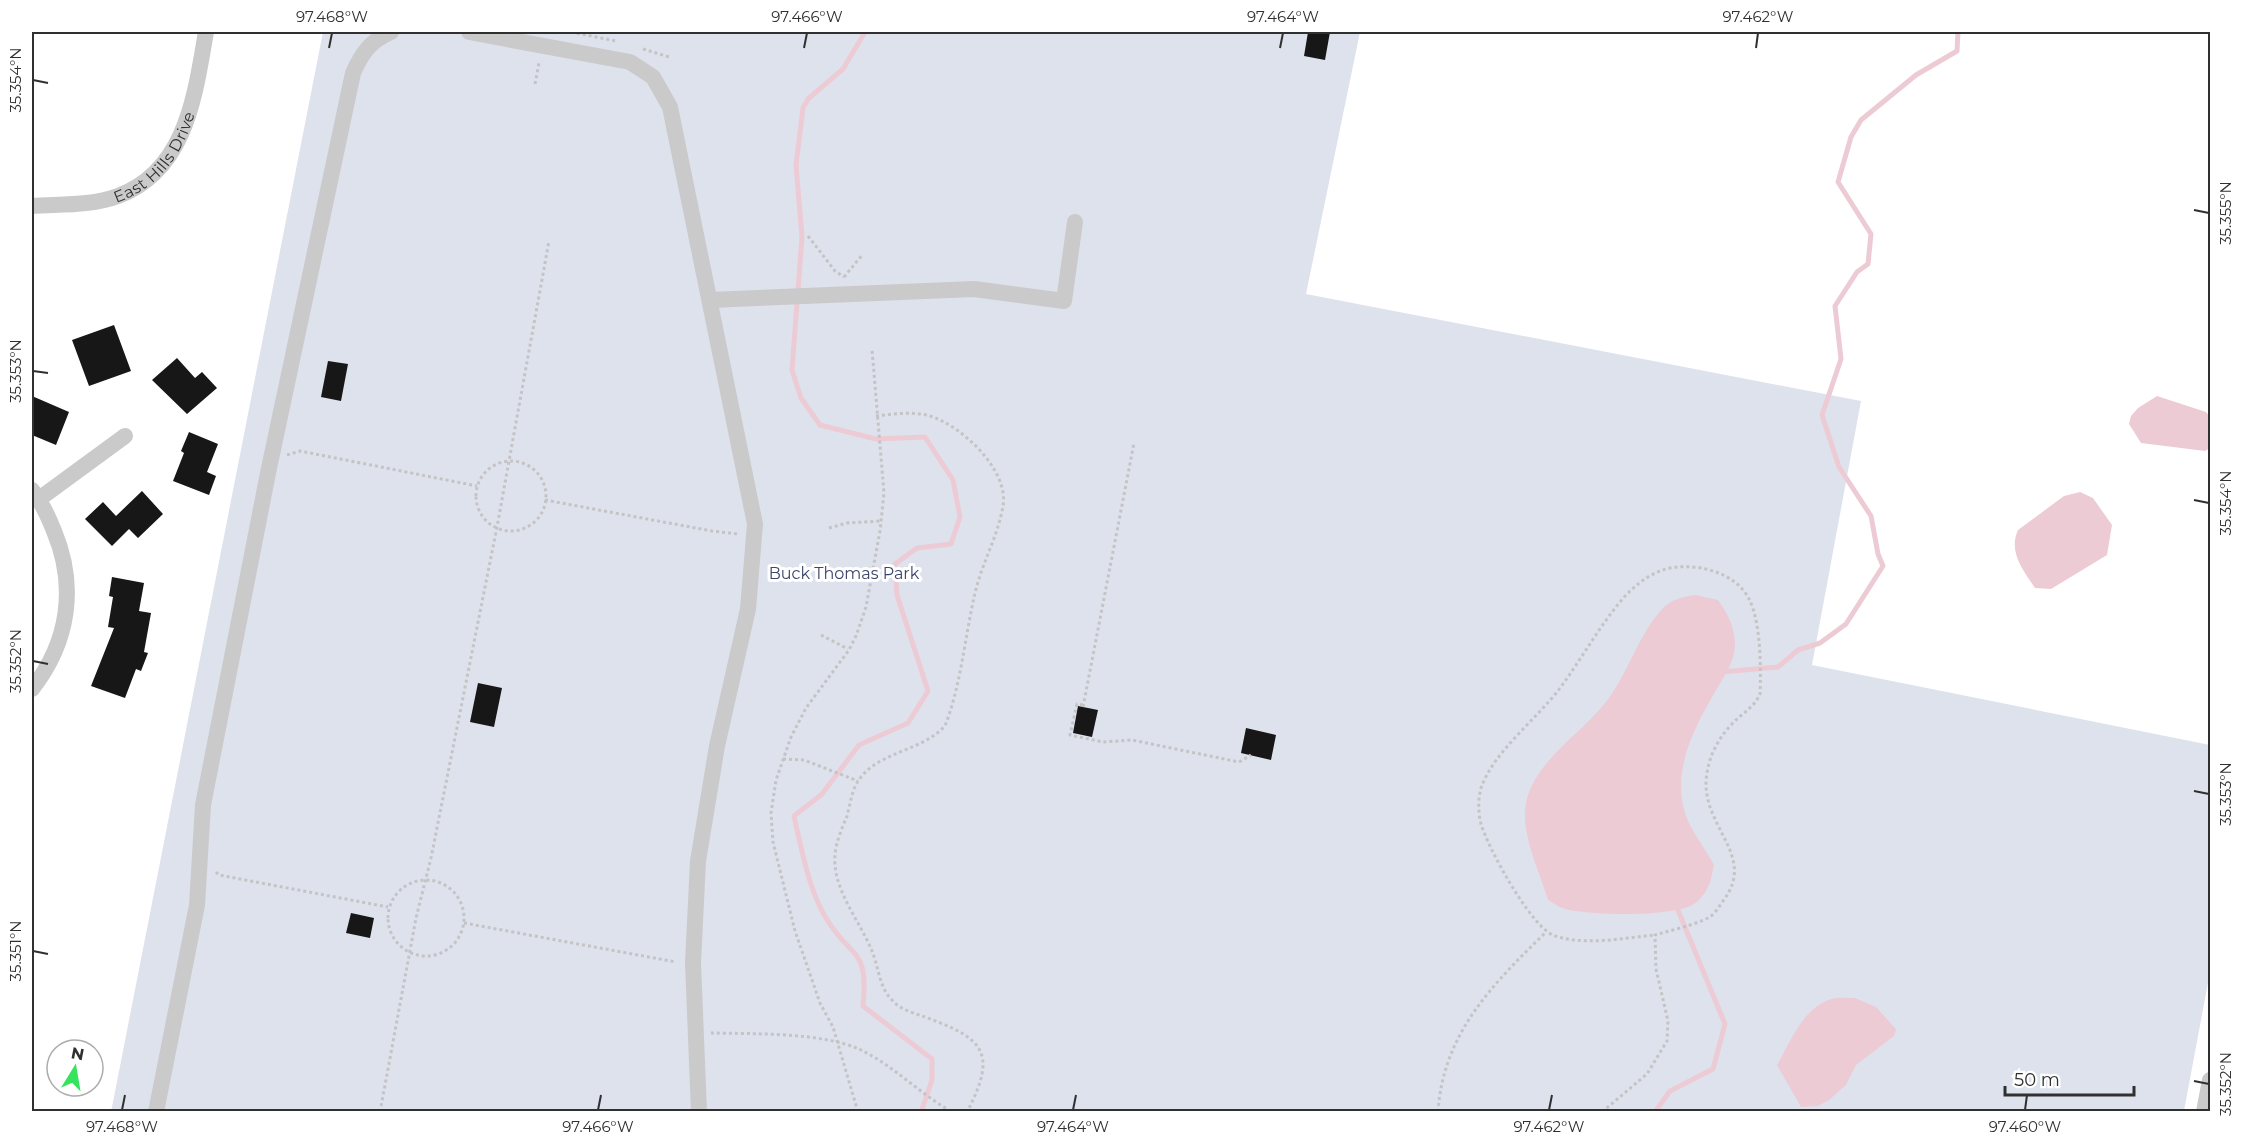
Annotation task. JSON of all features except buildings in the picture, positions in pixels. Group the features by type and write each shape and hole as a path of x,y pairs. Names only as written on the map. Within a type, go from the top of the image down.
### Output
{"street":[{"name":"East Hills Drive","path":"32,206 90,203 118,196 140,185 161,166 176,146 188,123 206,32"},
{"path":"156,1112 197,905 203,805 271,459 353,74 362,53 377,38 391,32"},
{"path":"469,32 630,62 653,77 670,106 745,470 755,535 748,609 705,809 698,861 693,963 699,1112"},
{"path":"710,300 844,286 974,289 1064,301 1075,222"},
{"path":"32,689 41,677 60,640 68,603 63,558 35,494 125,436"},
{"path":"2204,1112 2211,1080"}],"path":[{"path":"808,236 844,286 863,254"},
{"path":"380,1112 497,527 549,241"},
{"path":"858,1112 833,1027 806,967 773,842 772,798 783,759 806,708 849,650 866,607 884,493 872,349"},
{"path":"876,416 928,416 953,426 985,457 1001,484 1003,497 1000,518 976,590 945,726 932,739 880,761 858,781 835,854 841,888 873,953 886,993 906,1010 966,1034 980,1047 983,1064 981,1076 967,1112"},
{"path":"1134,443 1083,706 1077,704 1070,735 1103,742 1132,740 1239,762 1251,755"},
{"path":"271,459 300,451 477,486"},
{"path":"509,461 527,464 537,472 543,481 545,500 541,514 524,528 513,531 497,527 482,517 477,506 477,486 484,473 493,465 509,461"},
{"path":"545,500 712,531 755,535"},
{"path":"829,528 847,523 881,521"},
{"path":"1670,568 1703,569 1724,576 1742,588 1754,610 1760,677 1757,701 1723,735 1708,767 1705,790 1708,808 1731,851 1735,877 1732,887 1711,917 1655,935 1595,940 1567,938 1546,932 1523,904 1485,833 1479,817 1479,796 1493,767 1560,688 1618,603 1636,585 1670,568"},
{"path":"820,635 849,650"},
{"path":"783,759 804,760 858,781"},
{"path":"200,860 219,875 389,907"},
{"path":"426,880 447,886 457,895 463,907 464,923 455,943 445,951 432,956 411,953 397,944 390,933 387,921 389,907 401,888 412,882 426,880"},
{"path":"464,923 657,960 693,963"},
{"path":"1438,1112 1447,1063 1463,1025 1493,984 1546,932"},
{"path":"1602,1112 1647,1074 1667,1041 1668,1021 1656,969 1655,935"},
{"path":"694,1032 836,1040 868,1054 951,1111"}],"green space":[{"name":"Buck Thomas Park","path":"323,32 1360,32 1306,294 1861,401 1812,665 2210,745 2210,972 2184,1111 111,1112"}],"shaded area":[{"path":"2157,396 2206,412 2210,417 2210,448 2205,451 2141,443 2129,424 2131,416 2138,408"},
{"path":"2080,492 2093,498 2112,525 2107,555 2051,589 2035,588 2018,560 2015,538 2018,530 2064,496"},
{"path":"1695,595 1718,600 1730,621 1735,639 1734,652 1725,676 1707,706 1687,750 1681,781 1687,819 1714,865 1709,885 1697,902 1673,911 1616,914 1564,909 1548,900 1530,848 1525,821 1528,795 1534,781 1553,756 1609,698 1647,629 1663,608 1674,600"},
{"path":"1855,998 1876,1007 1896,1029 1894,1036 1856,1065 1846,1085 1829,1100 1818,1106 1801,1107 1777,1065 1798,1027 1812,1010 1831,999"}],"waterway":[{"path":"865,32 843,69 808,99 803,108 796,165 802,237 792,370 801,398 820,425 876,439 925,437 953,480 960,517 951,544 917,548 895,564 897,595 928,691 908,723 859,745 822,794 794,816 806,868 820,907 835,931 861,963 864,987 863,1006 932,1059 932,1080 921,1112"},
{"path":"1721,672 1778,667 1798,650 1820,643 1846,624 1883,566 1878,554 1871,516 1839,467 1822,415 1841,359 1835,306 1857,272 1868,264 1871,234 1838,182 1851,137 1861,120 1916,75 1957,51 1958,32"},
{"path":"1655,1112 1670,1091 1713,1069 1725,1024 1675,903"}]}
